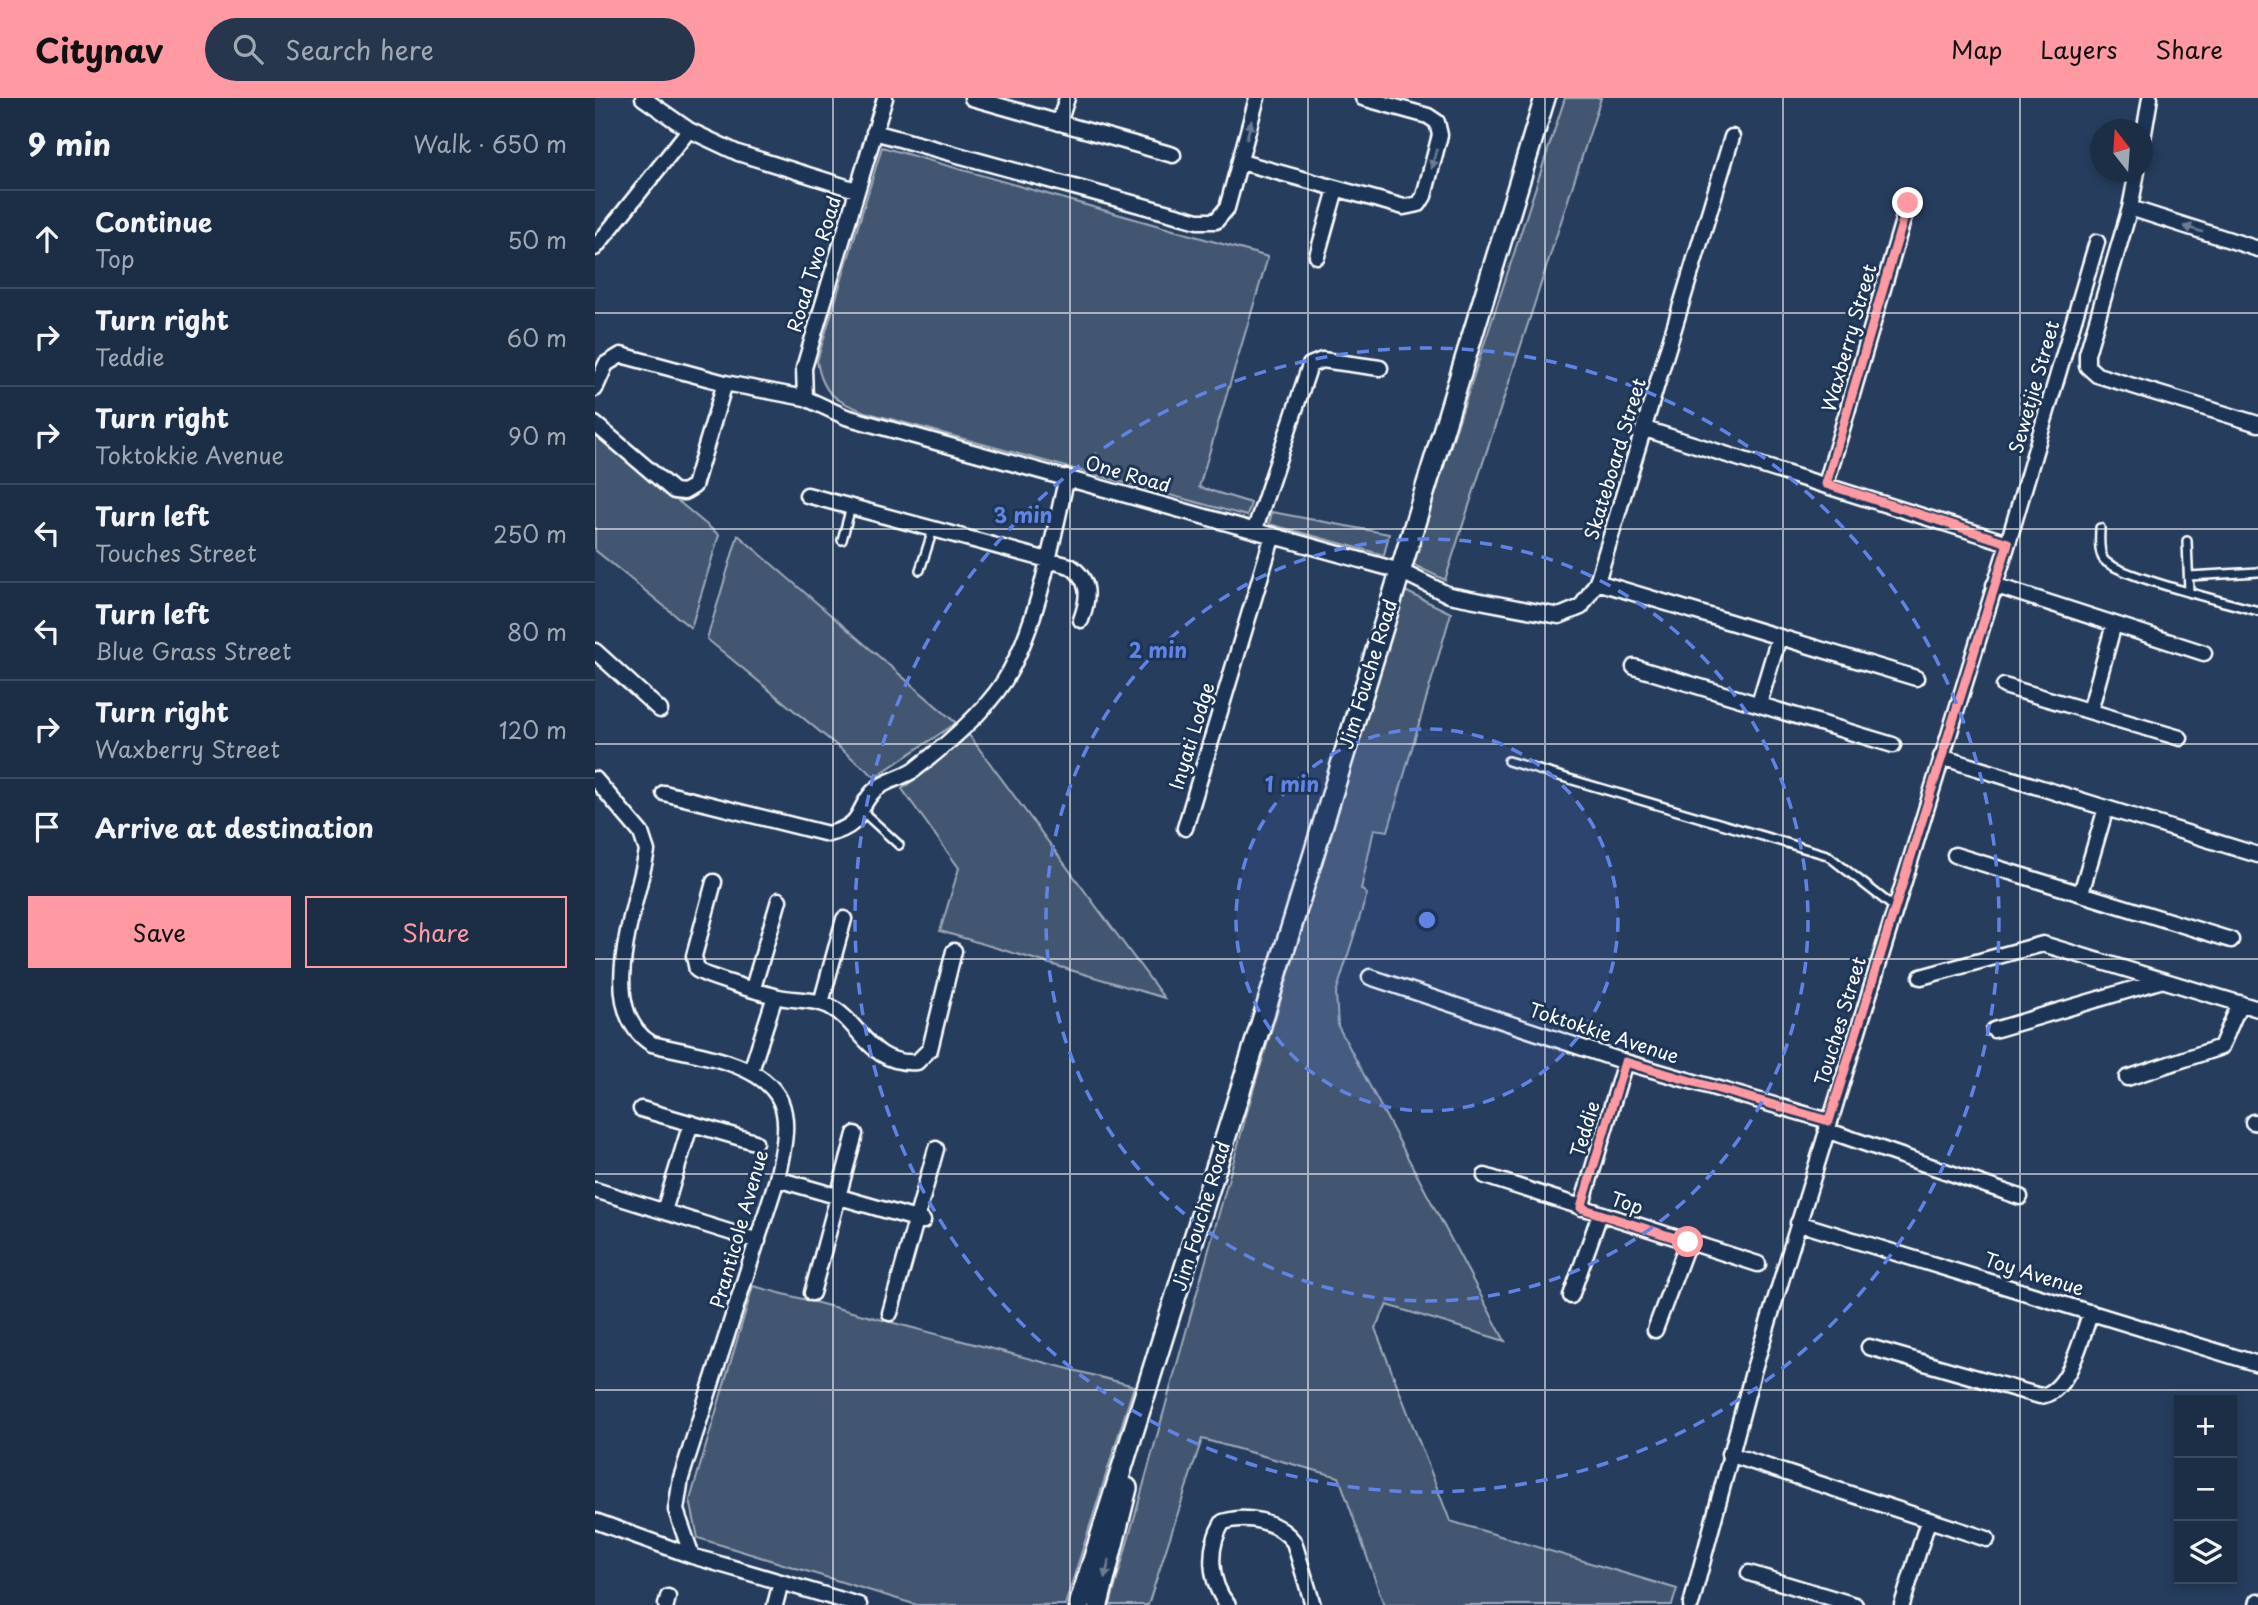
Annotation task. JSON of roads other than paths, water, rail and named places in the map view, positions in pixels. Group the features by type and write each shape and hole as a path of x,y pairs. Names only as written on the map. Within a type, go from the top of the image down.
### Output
{"street":[{"path":"643,98 689,130 738,153 856,190"},
{"name":"Road Two Road","path":"805,398 804,368 885,98"},
{"path":"972,98 1173,155"},
{"path":"1059,123 1067,98"},
{"path":"874,132 1209,222 1223,216 1241,162 1257,98"},
{"path":"1241,162 1404,207 1419,204 1424,196 1440,135 1437,122 1428,116 1363,98"},
{"name":"Jim Fouche Road","path":"1079,1605 1545,98"},
{"path":"2146,119 2150,98"},
{"path":"595,248 689,130"},
{"name":"Skateboard Street","path":"1400,571 1448,595 1559,615 1581,607 1597,582 1732,136"},
{"path":"2135,182 2130,208 2087,354 2087,366 2097,375 2258,424"},
{"path":"1317,256 1336,189"},
{"name":"Waxberry Street","path":"1826,484 1908,203"},
{"path":"2130,208 2258,249"},
{"name":"Sewetjie Street","path":"2008,543 2097,242"},
{"path":"595,389 606,364 621,355 726,383 805,398"},
{"path":"1255,529 1310,365 1322,360 1380,368"},
{"path":"595,424 674,491 684,492 694,486 726,383"},
{"name":"One Road","path":"805,398 846,417 1400,571"},
{"path":"1645,429 2008,543"},
{"path":"664,793 828,834 849,827 863,812 874,790 914,770 975,715 1010,673 1028,629 1067,477"},
{"path":"807,495 1070,566 1080,573 1087,583 1086,607 1081,620"},
{"name":"Inyati Lodge","path":"1185,828 1273,535"},
{"name":"Touches Street","path":"1692,1599 1729,1454 1827,1125 2008,543"},
{"path":"1597,582 1916,678"},
{"path":"1994,585 2204,653"},
{"path":"2090,711 2115,624"},
{"path":"1759,704 1780,637"},
{"path":"595,651 660,710"},
{"path":"1634,667 1893,746"},
{"path":"2004,685 2180,737"},
{"path":"1941,757 2258,855"},
{"name":"Pranticole Avenue","path":"595,779 645,842 644,864 609,971 608,987 614,1010 627,1030 639,1038 751,1071 769,1083 784,1110 784,1135 777,1178 681,1478 676,1510 692,1556"},
{"path":"2081,894 2106,808"},
{"path":"1955,855 2231,940"},
{"path":"714,882 694,956 695,965 701,973 775,996 821,1003 843,1015 869,1046 905,1063 917,1062 930,1049 954,951"},
{"path":"753,988 779,900"},
{"path":"821,1003 844,919"},
{"path":"1921,978 2043,944 2258,1009"},
{"name":"Toktokkie Avenue","path":"1370,977 1625,1062 1827,1125 2020,1197"},
{"path":"1994,1030 2160,981"},
{"path":"751,1071 775,996"},
{"path":"2127,1078 2221,1047 2239,1003"},
{"name":"Teddie","path":"1581,1208 1625,1062"},
{"path":"641,1109 755,1142"},
{"path":"664,1211 691,1123"},
{"path":"812,1293 855,1134"},
{"path":"890,1314 920,1220 936,1149"},
{"name":"Top","path":"1486,1176 1758,1264"},
{"path":"777,1178 920,1220"},
{"path":"595,1190 758,1241"},
{"path":"1571,1296 1600,1214"},
{"name":"Toy Avenue","path":"1798,1223 2258,1364"},
{"path":"1655,1331 1688,1242"},
{"path":"1869,1347 2040,1396 2048,1395 2062,1385 2091,1312"},
{"name":"Jim Fouche Road","path":"1098,1605 1165,1330"},
{"path":"1729,1454 1987,1539"},
{"path":"1228,1605 1216,1587 1212,1570 1213,1554 1223,1522 1244,1517 1257,1520 1288,1535 1294,1542 1313,1605"},
{"path":"595,1521 692,1556 859,1605"},
{"path":"1902,1605 1928,1521"},
{"path":"1749,1573 1855,1605"},
{"path":"775,1605 781,1582"}],"lane":[{"path":"842,540 851,508"},
{"path":"2100,528 2101,553 2107,562 2189,591 2258,611"},
{"path":"920,570 933,530"},
{"path":"2187,541 2189,591"},
{"path":"2189,576 2258,572"},
{"path":"1508,761 1827,855 1895,908"},
{"path":"863,812 899,845"}]}
